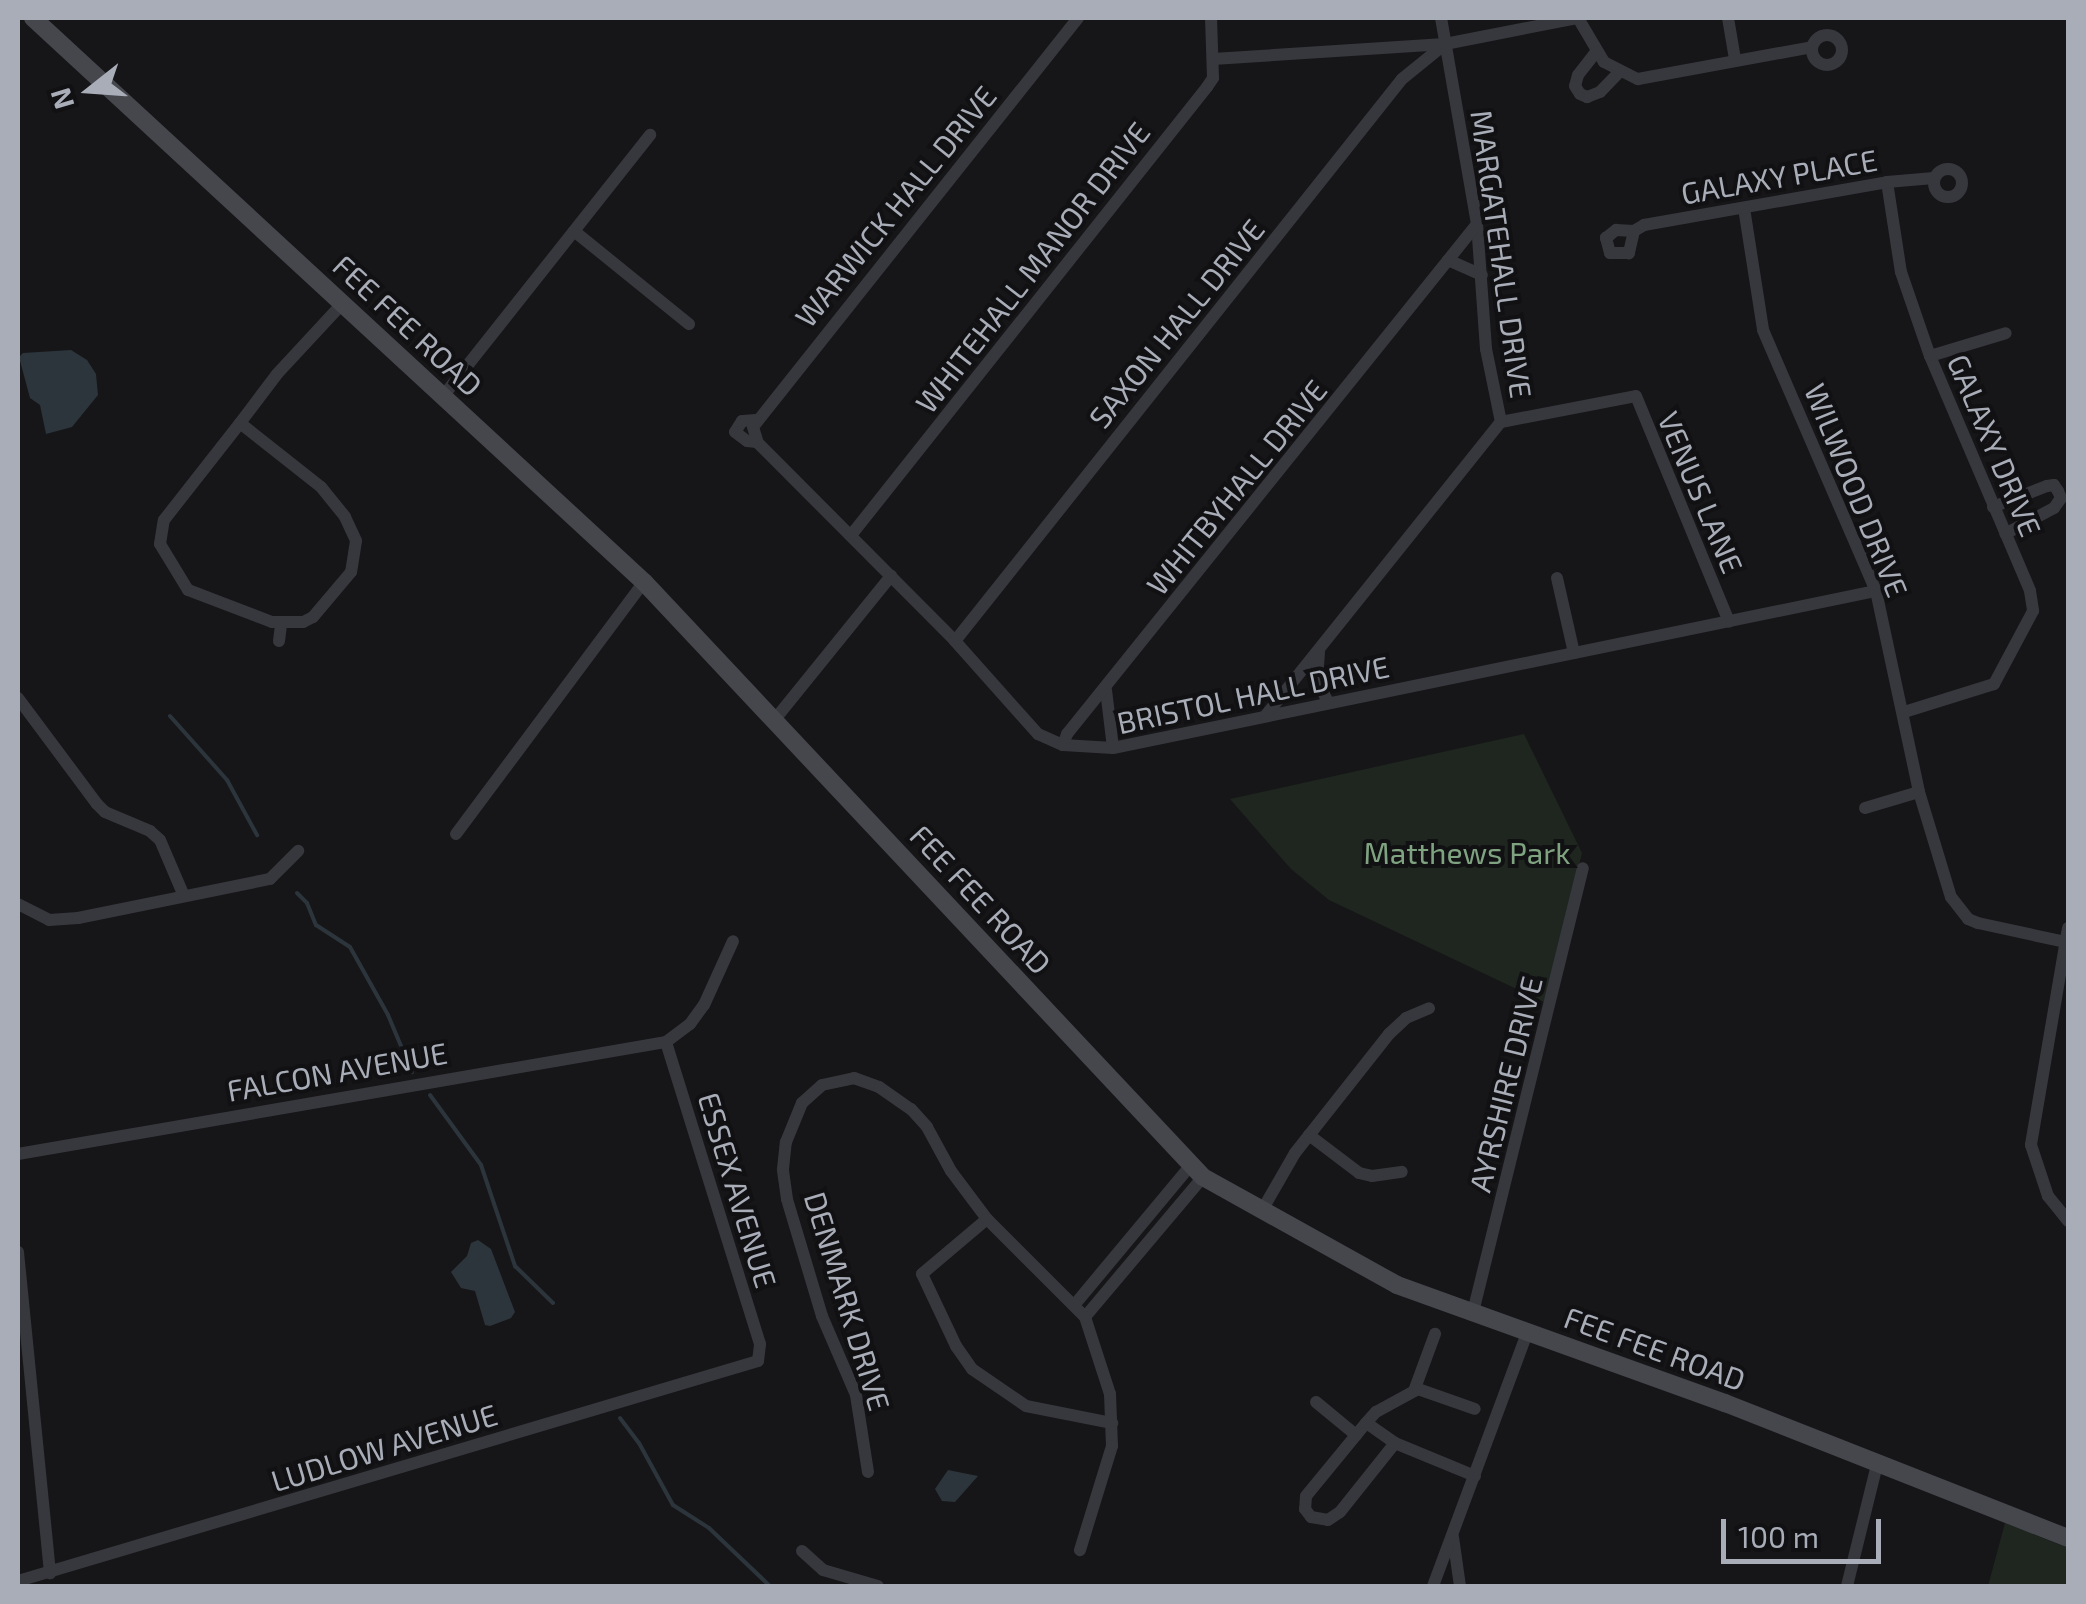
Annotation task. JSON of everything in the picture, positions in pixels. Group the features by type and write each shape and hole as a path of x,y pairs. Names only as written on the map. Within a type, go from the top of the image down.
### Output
{"street":[{"name":"FEE FEE ROAD","path":"32,18 644,582 776,718 1197,1172 1261,1212 1385,1279 1878,1461 2068,1538"},
{"name":"WARWICK HALL DRIVE","path":"852,534 757,442 747,442 735,432 742,421 754,423 1078,18"},
{"name":"WHITEHALL MANOR DRIVE","path":"852,534 1207,87 1213,78 1210,18"},
{"name":"MARGATEHALL DRIVE","path":"1266,715 1501,422 1486,349 1477,224 1441,18"},
{"path":"1213,59 1445,44 1578,18 1596,52 1619,72 1638,79 1812,47"},
{"path":"1728,18 1735,59"},
{"name":"SAXON HALL DRIVE","path":"955,641 1391,93 1445,44"},
{"path":"1596,52 1578,75 1575,86 1580,94 1587,98 1600,92 1619,72"},
{"path":"444,395 650,135"},
{"name":"GALAXY PLACE","path":"1634,231 1887,182 1934,178"},
{"name":"GALAXY DRIVE","path":"1887,182 1901,272 1930,356 2030,591 2034,611 2005,671 1994,684 1904,712"},
{"name":"WILWOOD DRIVE","path":"1744,208 1764,330 1876,590 1920,792 1945,880 1960,912 1978,923 2067,935"},
{"name":"WHITBYHALL DRIVE","path":"1063,746 1067,734 1477,224"},
{"path":"574,231 689,324"},
{"path":"1448,260 1482,275"},
{"path":"240,423 321,488 345,517 356,541 351,572 313,617 281,624 188,590 160,544 164,520 277,374 343,303"},
{"path":"1930,356 2006,333"},
{"name":"VENUS LANE","path":"1501,422 1636,396 1728,622"},
{"path":"1993,507 2047,486 2054,485 2058,491 2060,498 2054,508 2004,534"},
{"path":"852,534 1038,734 1063,746"},
{"path":"776,718 891,576"},
{"path":"1557,578 1574,654"},
{"path":"456,834 644,582"},
{"name":"BRISTOL HALL DRIVE","path":"1063,746 1113,748 1876,590"},
{"path":"279,641 281,624"},
{"path":"1319,649 1317,679 1328,704"},
{"path":"1106,690 1113,748"},
{"path":"18,698 96,804 160,840 184,896"},
{"path":"1864,808 1920,792"},
{"path":"18,904 33,916 62,919 184,896 270,879 298,851"},
{"name":"AYRSHIRE DRIVE","path":"1473,1312 1583,868"},
{"path":"2067,935 2032,1145 2041,1182 2068,1221"},
{"path":"666,1042 690,1024 704,1006 733,941"},
{"path":"1261,1212 1309,1135 1398,1024 1429,1008"},
{"name":"FALCON AVENUE","path":"18,1154 666,1042"},
{"name":"ESSEX AVENUE","path":"666,1042 761,1355"},
{"name":"DENMARK DRIVE","path":"868,1472 856,1396 822,1316 787,1199 786,1142 793,1119 813,1092 832,1080 854,1078 898,1098 927,1126 951,1170 986,1219"},
{"path":"1309,1135 1359,1173 1402,1172"},
{"path":"1076,1303 1197,1172"},
{"path":"1085,1317 1197,1172"},
{"path":"1080,1550 1112,1446 1112,1424 1110,1394 1085,1317 1076,1303 986,1219 922,1274 956,1346 972,1368 1026,1406 1112,1424"},
{"path":"18,1252 50,1573"},
{"path":"1433,1586 1528,1331"},
{"path":"1395,1444 1331,1519 1315,1520 1304,1510 1306,1496 1376,1412 1400,1403 1414,1391 1435,1334"},
{"name":"LUDLOW AVENUE","path":"18,1581 758,1361 761,1355"},
{"path":"1414,1391 1422,1390 1476,1409"},
{"path":"1316,1402 1356,1435"},
{"path":"1366,1423 1395,1444 1475,1476"},
{"path":"1847,1586 1878,1461"},
{"path":"1452,1534 1460,1586"},
{"path":"802,1551 823,1570 878,1586"}],"green space":[{"name":"Matthews Park","path":"1524,734 1582,853 1546,1003 1329,900 1291,869 1230,799"},
{"path":"2005,1523 2068,1548 2068,1586 1988,1586"}],"shaded area":[{"path":"71,350 87,360 96,374 98,395 72,427 46,434 40,405 30,398 19,357 23,353"},
{"path":"478,1240 491,1249 515,1312 511,1318 490,1326 485,1325 475,1291 461,1288 451,1272 467,1256 471,1243"},
{"path":"948,1470 978,1476 955,1502 942,1501 935,1489"}],"waterway":[{"path":"170,716 227,780 257,835"},
{"path":"297,893 307,903 316,925 350,947 388,1015 412,1072"},
{"path":"430,1095 481,1165 515,1266 553,1303"},
{"path":"620,1418 639,1443 673,1505 709,1528 770,1586"}]}
